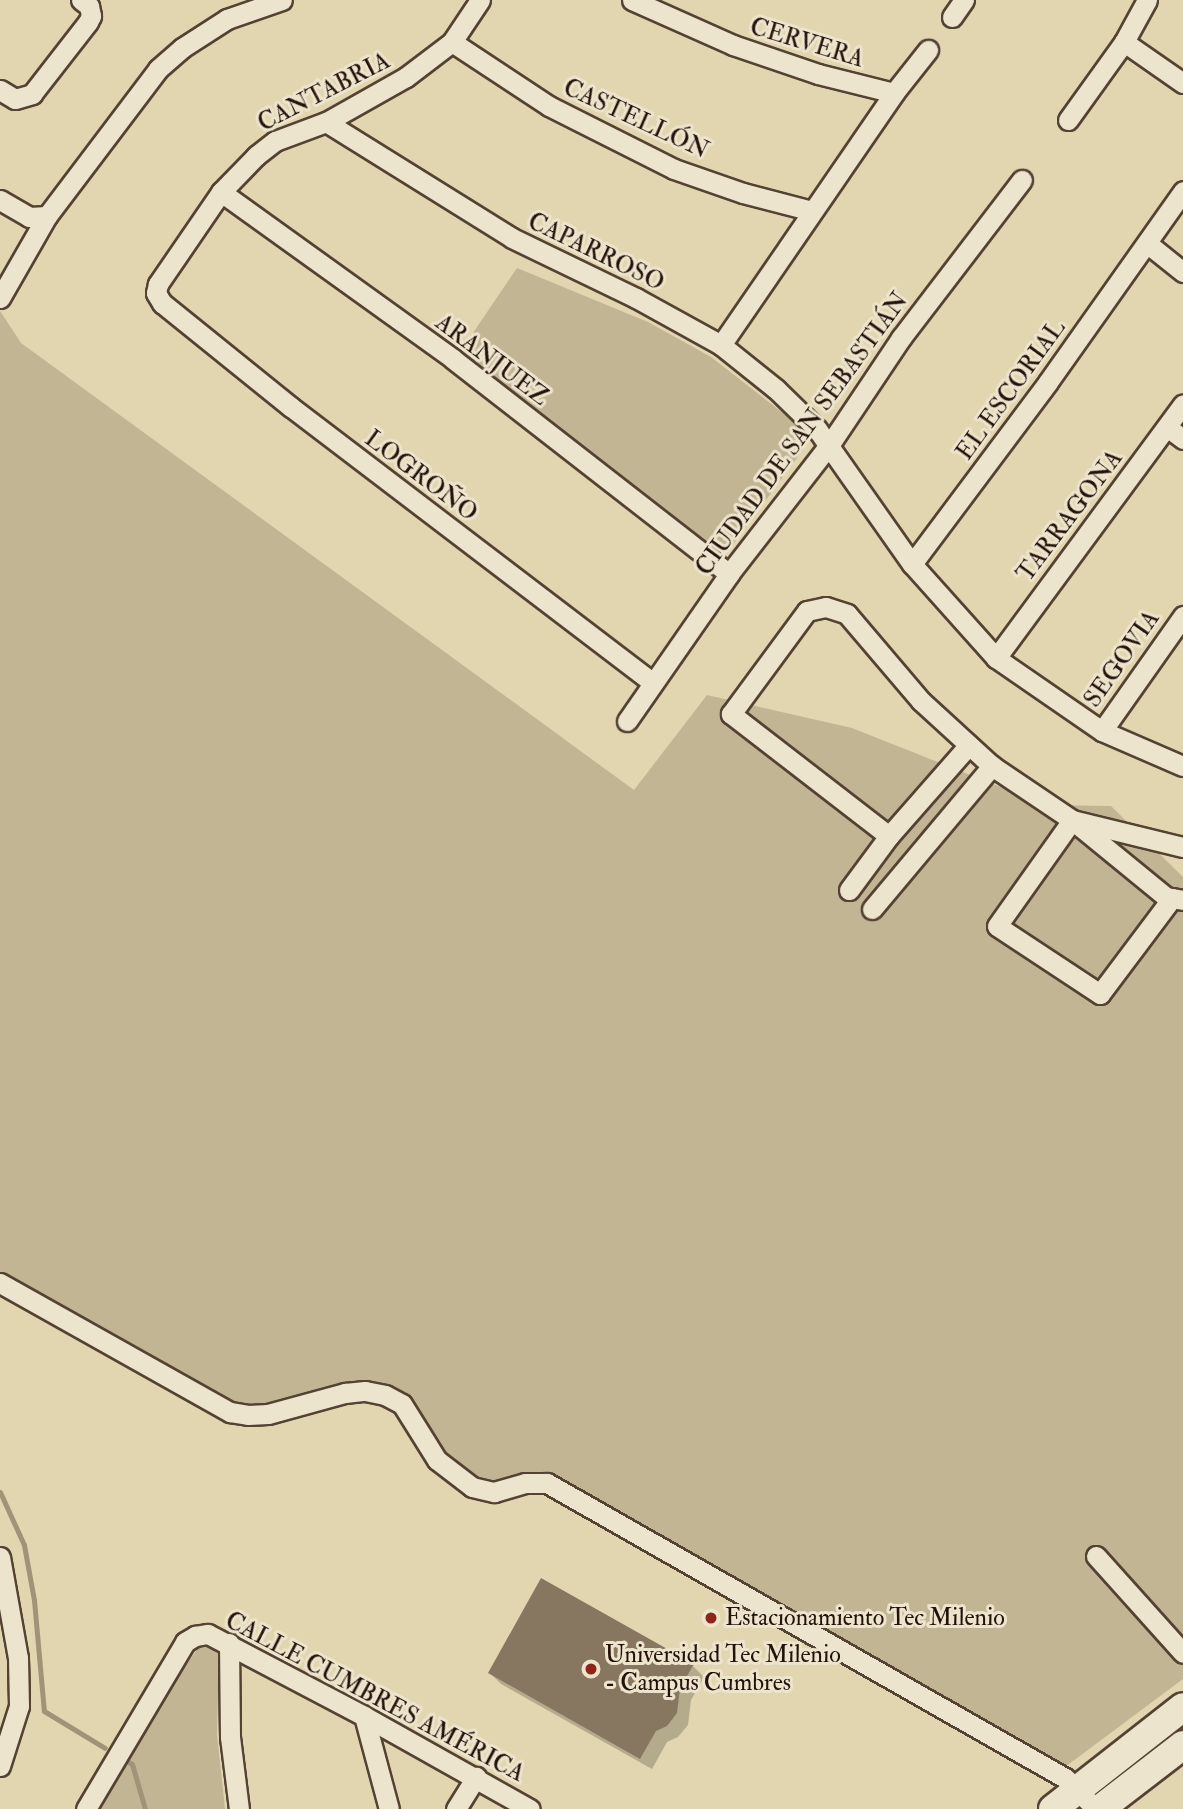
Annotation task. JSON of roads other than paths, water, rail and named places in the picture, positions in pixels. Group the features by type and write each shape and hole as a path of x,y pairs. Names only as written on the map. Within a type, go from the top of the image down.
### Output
{"street":[{"path":"1,294 47,216 158,69 182,48 227,19 282,0"},
{"name":"CANTABRIA","path":"162,303 156,292 158,284 221,192 275,141 326,122 406,77 452,42 480,0"},
{"name":"CERVERA","path":"632,0 733,46 818,74 894,93"},
{"path":"952,17 964,0"},
{"path":"1068,120 1124,42 1147,0"},
{"path":"2,92 15,99 32,94 88,22 90,10 82,1"},
{"name":"CASTELLÓN","path":"452,42 549,106 674,169 743,193 812,211"},
{"path":"1124,42 1183,83"},
{"path":"721,345 894,93 928,50"},
{"name":"CAPARROSO","path":"326,122 512,238 636,298 721,345 776,389 830,444 912,564 996,658 1101,731 1183,765"},
{"name":"CIUDAD DE SAN SEBASTIÁN","path":"627,720 729,574 830,444 901,338 1022,180"},
{"name":"EL ESCORIAL","path":"912,564 1148,244 1183,191"},
{"name":"ARANJUEZ","path":"221,192 453,359 729,574"},
{"path":"0,200 29,217 47,216"},
{"path":"1148,244 1183,272"},
{"name":"LOGROÑO","path":"162,303 291,407 653,683"},
{"name":"TARRAGONA","path":"996,658 1175,433 1183,404"},
{"path":"888,836 731,714 807,611 826,607 847,614 921,701 992,766 1072,820 1140,877 1177,899 1100,994 997,926 1072,820"},
{"name":"SEGOVIA","path":"1101,731 1183,616"},
{"path":"849,890 888,836 969,745"},
{"path":"872,908 992,766"},
{"path":"1072,820 1183,847"},
{"path":"0,1283 230,1412 268,1414 345,1393 365,1391 385,1395 402,1404 428,1448 448,1472 472,1487 494,1492 525,1483 547,1483 1065,1778 1098,1809 1183,1745"},
{"path":"1096,1556 1183,1653"},
{"path":"0,1557 18,1658 19,1706 0,1766"},
{"name":"CALLE CUMBRES AMÉRICA","path":"86,1809 185,1642 195,1636 208,1634 364,1716 530,1809"},
{"path":"229,1643 230,1737 239,1809"},
{"path":"1054,1809 1076,1788 1183,1707"},
{"path":"364,1716 389,1809"},
{"path":"456,1809 476,1777"}],"waterway":[{"path":"0,1492 24,1545 34,1600 44,1711 105,1748"},
{"path":"124,1759 132,1764 145,1809"}],"place":[{"name":"Estacionamiento Tec Milenio","path":"711,1618"},
{"name":"Universidad Tec Milenio - Campus Cumbres","path":"591,1669"}]}
